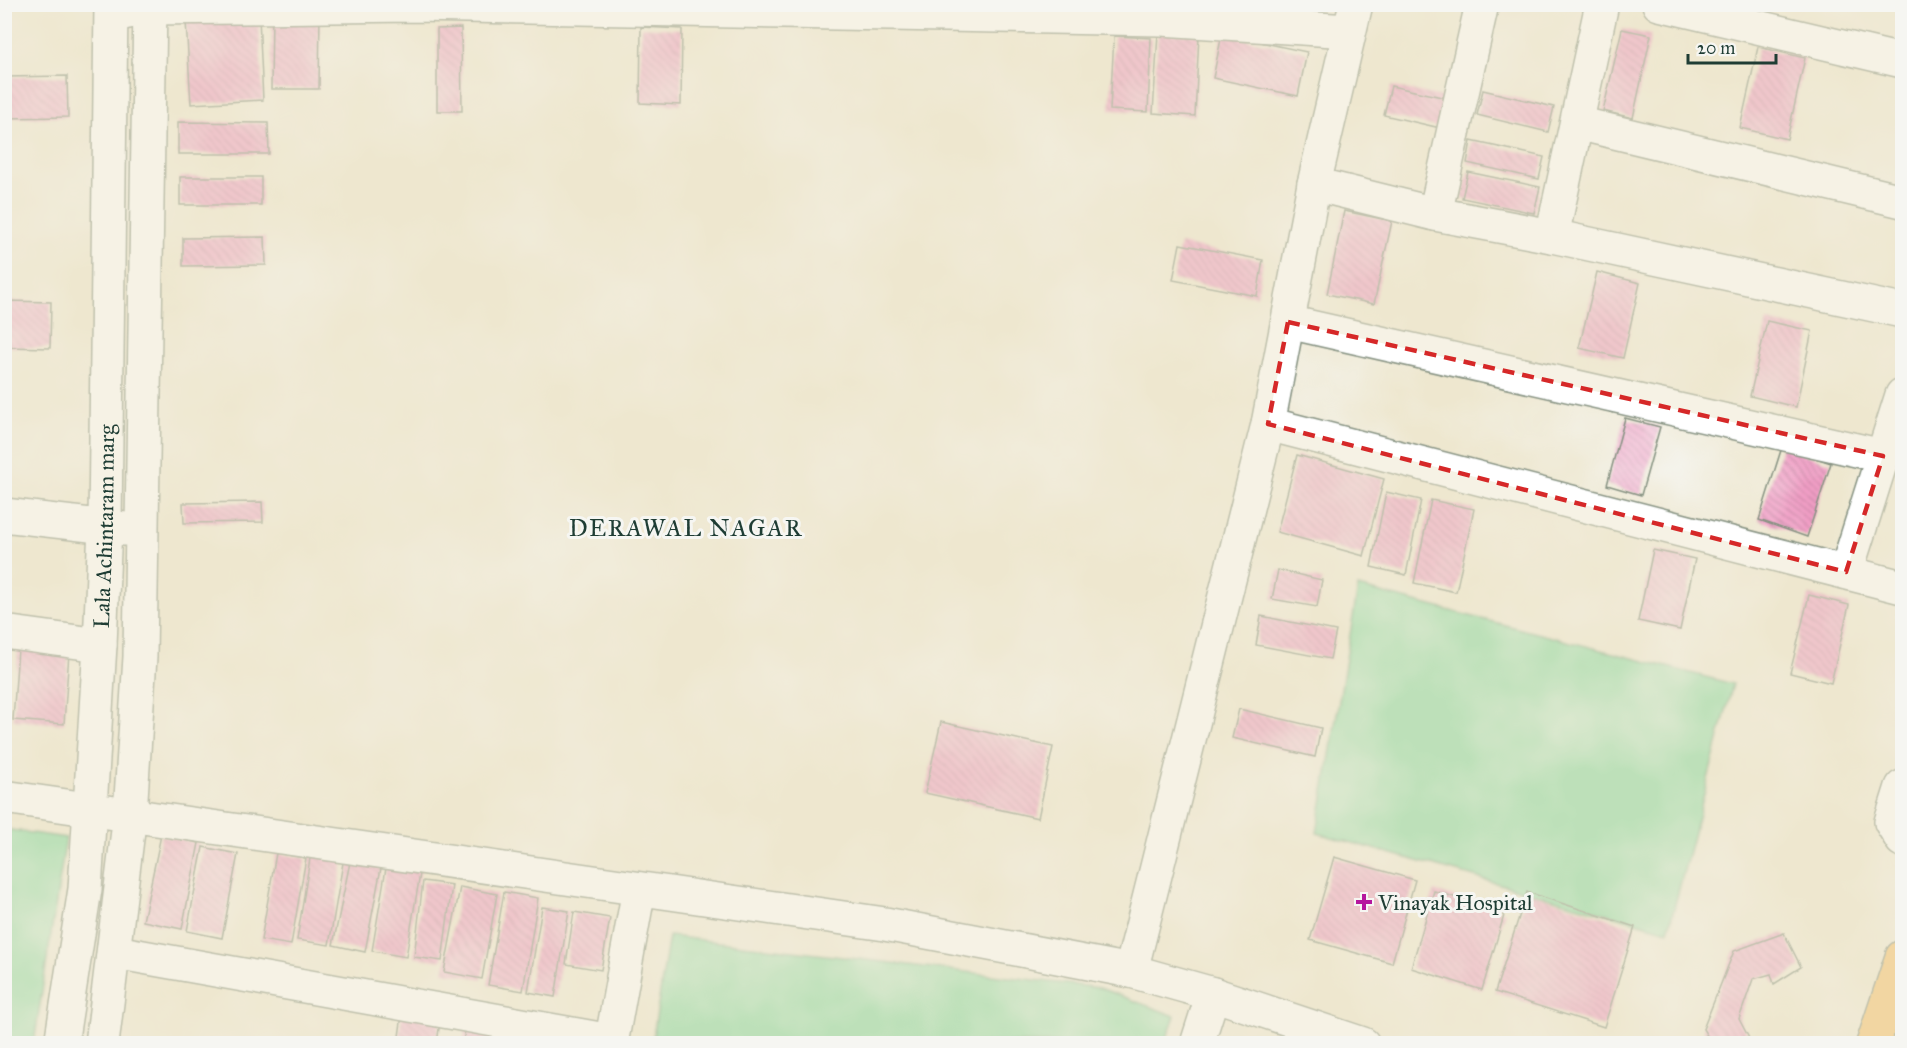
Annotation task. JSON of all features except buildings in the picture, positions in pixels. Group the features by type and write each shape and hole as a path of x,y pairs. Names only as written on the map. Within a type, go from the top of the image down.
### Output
{"main road":[{"path":"1873,1044 1902,957"}],"street":[{"path":"1436,214 1482,4"},
{"path":"1552,236 1602,4"},
{"path":"1659,4 1902,60"},
{"path":"112,10 150,6 415,5 658,7 1161,19 1352,18 1314,184 1268,424 1131,971"},
{"name":"Lala Achintaram marg","path":"102,1044 130,814 140,657 150,6"},
{"name":"Lala Achintaram marg","path":"61,1044 85,889 105,526 112,10"},
{"path":"1576,123 1902,201"},
{"path":"1314,184 1436,214 1552,236 1902,311"},
{"path":"1288,322 1883,456"},
{"path":"1846,572 1902,395"},
{"path":"1268,424 1902,587"},
{"path":"4,515 142,531"},
{"path":"4,632 99,645"},
{"path":"1902,787 1891,822 1902,840"},
{"path":"4,797 885,924 1131,971 1214,994 1363,1044"},
{"path":"115,952 611,1042 639,890"},
{"path":"1197,1044 1214,994"}],"highlighted area":[{"path":"1288,322 1883,456 1846,572 1268,424"}],"green space":[{"path":"1358,587 1733,684 1668,931 1317,833"},
{"path":"4,829 66,838 34,1043 5,1043"},
{"path":"669,936 1100,988 1175,1016 1165,1043 652,1043"}],"place":[{"name":"Vinayak Hospital","path":"1364,902"}],"district":[{"name":"DERAWAL NAGAR","path":"686,528"}]}
